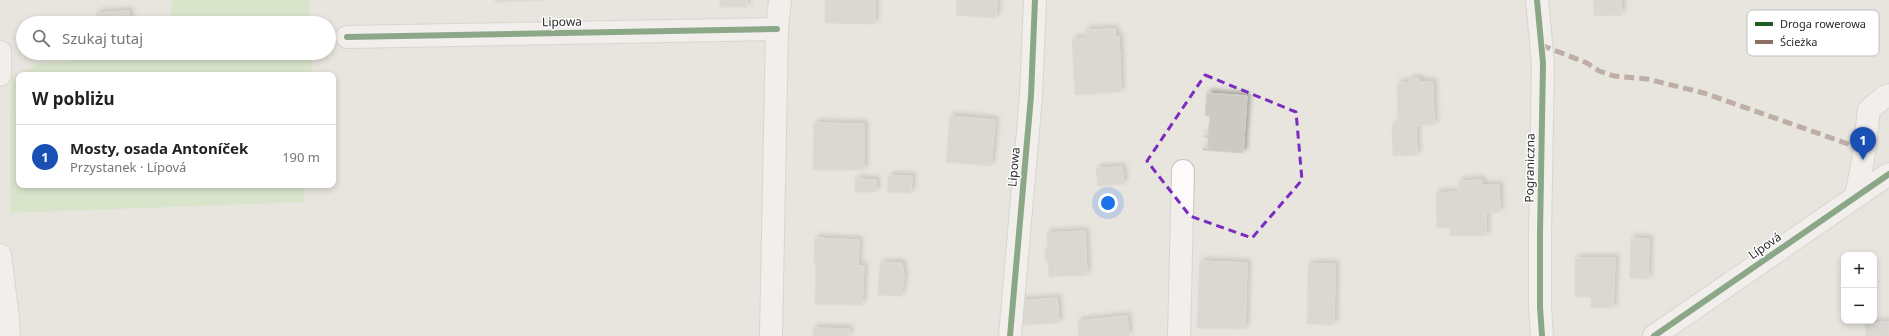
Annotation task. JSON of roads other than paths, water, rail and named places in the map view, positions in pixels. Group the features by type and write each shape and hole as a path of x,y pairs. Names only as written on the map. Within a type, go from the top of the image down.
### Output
{"street":[{"path":"771,336 777,29 780,0"},
{"name":"Lipowa","path":"1010,336 1031,96 1035,0"},
{"name":"Pograniczna","path":"1537,0 1543,63 1540,241 1542,336"},
{"name":"Lipowa","path":"347,37 777,29"},
{"path":"0,52 0,76"},
{"path":"1856,196 1864,160 1869,110 1884,96 1889,95"},
{"path":"1179,336 1183,171"},
{"name":"Lípová","path":"1654,336 1889,174"},
{"path":"0,256 9,336"}],"place":[{"name":"Mosty, osada Antoníček","path":"1863,160"}]}
